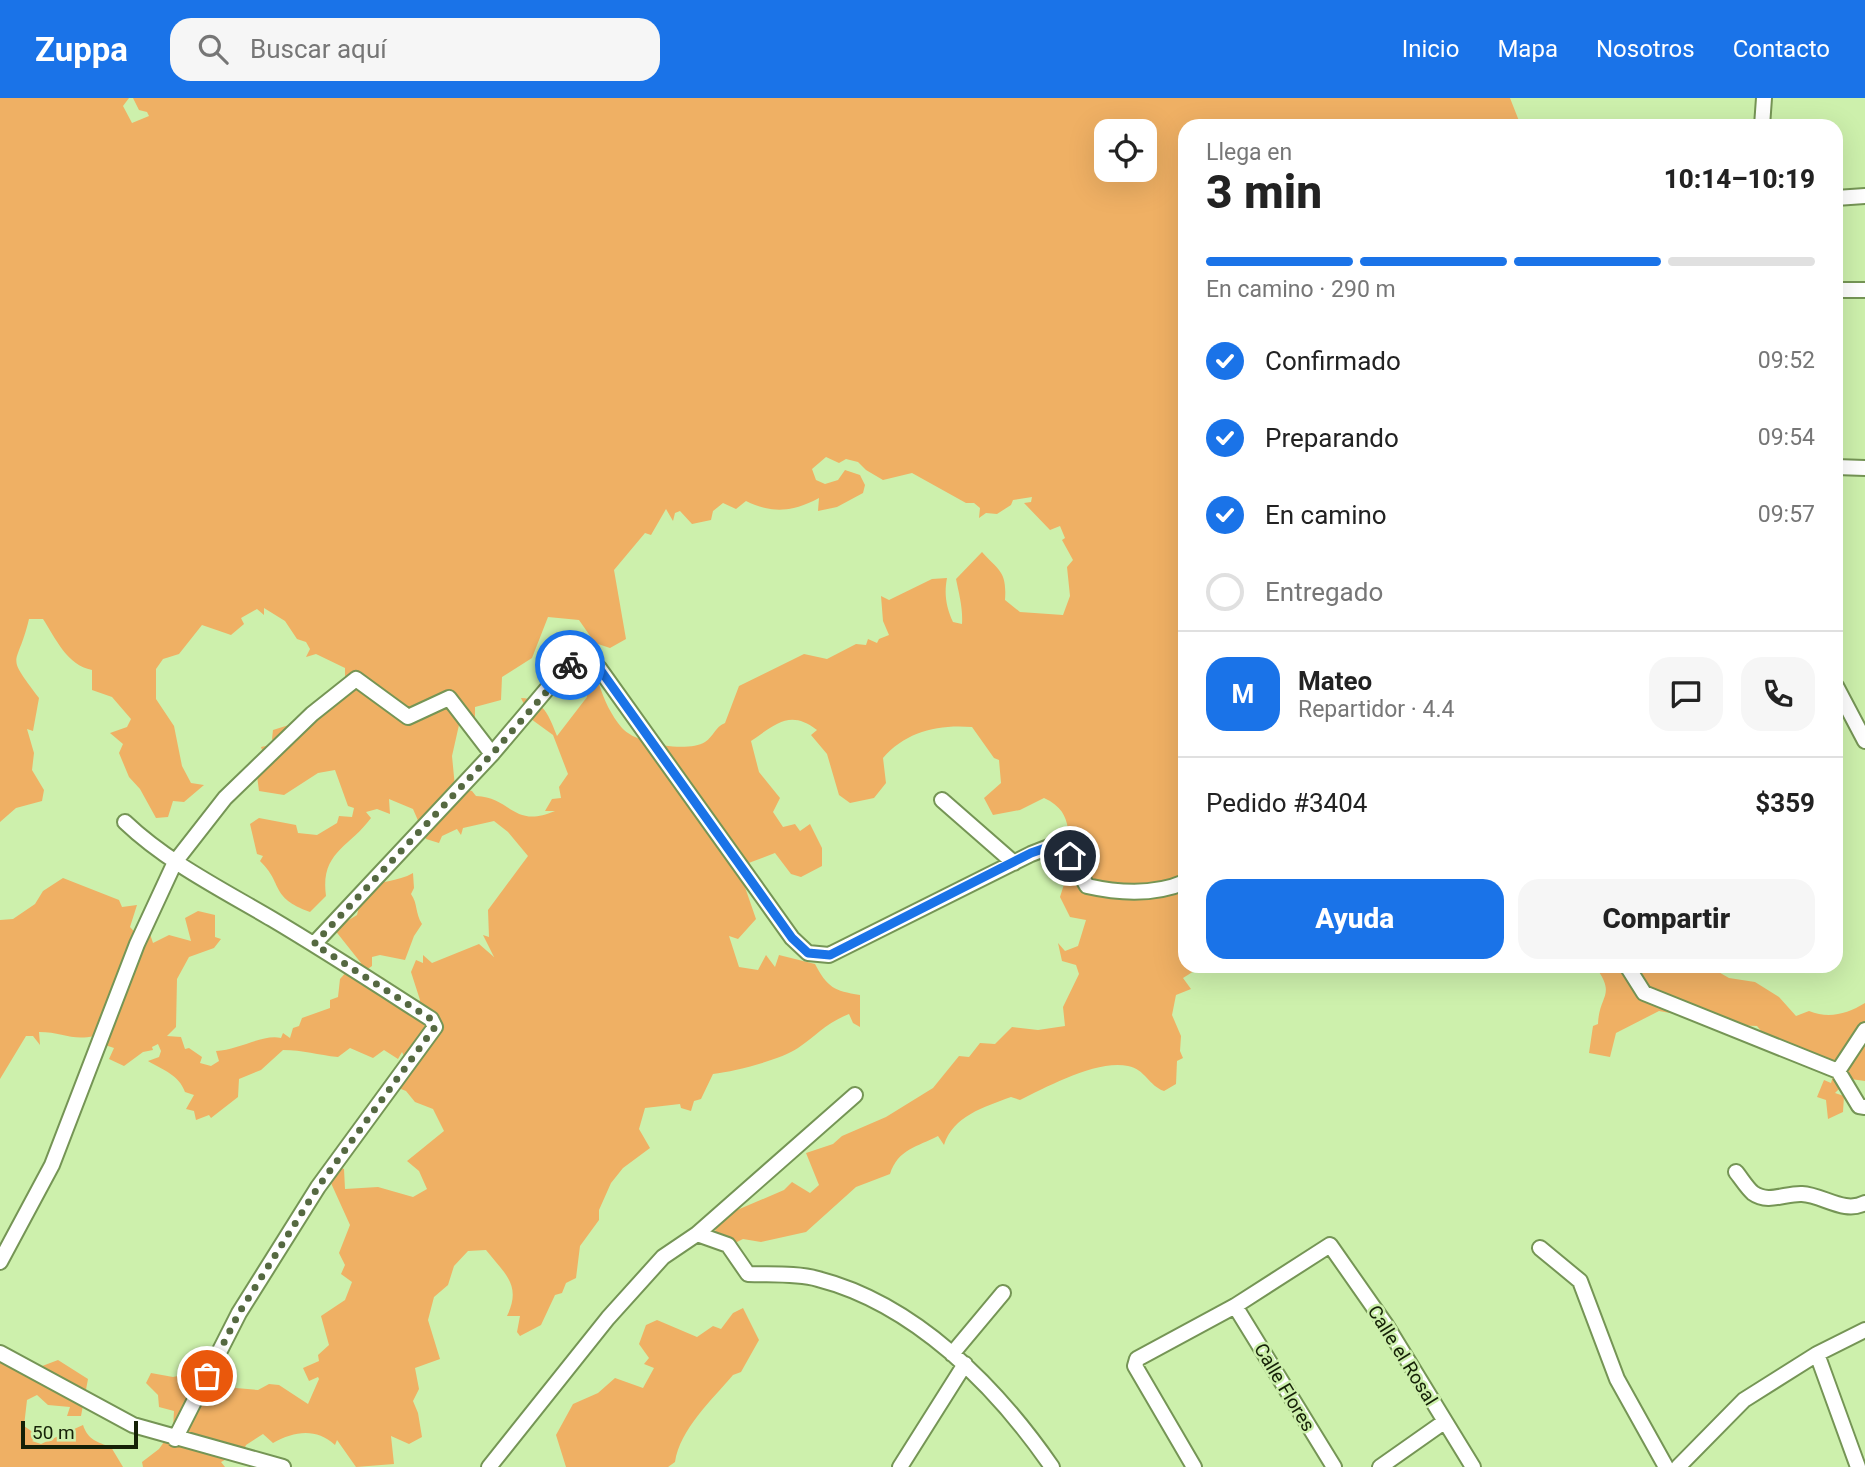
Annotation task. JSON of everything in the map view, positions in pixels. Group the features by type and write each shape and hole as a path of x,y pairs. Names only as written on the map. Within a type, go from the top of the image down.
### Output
{"street":[{"path":"1762,119 1764,98"},
{"path":"1843,198 1865,196"},
{"path":"1843,290 1865,290"},
{"path":"1843,467 1865,468"},
{"path":"314,944 492,754 563,670 578,659 599,668 792,938 808,953 830,955 1054,845 1070,856 1087,886 1111,891 1168,889 1178,884"},
{"path":"0,1262 52,1165 131,957 175,862 225,798 312,714 356,679 408,717 449,698 492,754"},
{"path":"1843,699 1865,741"},
{"path":"942,800 1014,863"},
{"path":"125,822 144,840 175,862 314,944 431,1019 435,1027 318,1187 239,1313 175,1439"},
{"path":"1631,973 1644,993 1838,1070 1859,1106 1865,1107"},
{"path":"1838,1070 1865,1030"},
{"path":"489,1467 608,1318 663,1257 697,1234 855,1095"},
{"path":"1736,1172 1754,1194 1773,1199 1803,1194 1847,1206 1857,1207 1865,1203"},
{"path":"697,1234 728,1245 748,1274 814,1278 858,1291 899,1314 965,1364 1052,1467"},
{"name":"Calle el Rosal","path":"1236,1306 1330,1245 1386,1325 1473,1467"},
{"path":"1540,1248 1580,1281 1617,1379 1666,1467"},
{"path":"952,1354 1003,1293"},
{"path":"1194,1467 1134,1363 1170,1339 1236,1306"},
{"name":"Calle Flores","path":"1236,1306 1334,1467"},
{"path":"1678,1467 1744,1400 1817,1354 1865,1330"},
{"path":"0,1353 133,1425 175,1439 283,1467"},
{"path":"1817,1354 1858,1467"},
{"path":"900,1467 965,1364"},
{"path":"1380,1467 1444,1422"}],"shaded area":[{"path":"0,98 129,98 123,106 132,123 149,116 147,112 139,110 133,98 1510,98 1518,119 1178,119 1178,973 1191,973 1183,978 1191,989 1176,995 1172,1015 1181,1036 1180,1051 1183,1058 1177,1061 1176,1084 1164,1091 1139,1070 1128,1066 1116,1065 1088,1070 1020,1100 1011,1097 971,1114 954,1127 944,1145 938,1136 909,1150 898,1159 890,1174 856,1187 806,1232 761,1242 743,1239 735,1243 714,1233 723,1216 784,1190 792,1182 810,1193 819,1185 806,1153 833,1144 842,1136 886,1117 933,1088 959,1056 969,1057 980,1043 995,1044 1012,1027 1038,1030 1065,1026 1063,1007 1079,974 1076,965 1062,961 1058,943 1065,951 1078,946 1086,920 1070,917 1060,897 1066,878 1079,866 1071,846 1066,819 1055,804 1044,798 1020,810 993,815 984,798 1001,783 999,760 994,758 972,727 935,729 901,742 883,758 886,783 874,798 850,803 839,795 827,754 811,735 817,730 799,720 783,721 751,741 759,772 780,798 773,812 783,827 795,824 800,831 810,824 822,848 822,866 801,877 791,874 775,853 738,867 756,919 738,939 729,936 739,967 758,970 766,955 775,967 779,955 815,964 832,987 860,995 860,1027 853,1023 849,1014 780,1057 713,1074 701,1099 694,1101 691,1111 681,1108 680,1104 645,1108 639,1129 650,1148 623,1168 611,1183 599,1210 599,1220 580,1246 576,1278 566,1283 562,1293 555,1295 541,1325 520,1336 517,1332 520,1316 507,1316 513,1296 505,1273 486,1250 468,1251 454,1266 448,1285 434,1297 428,1320 440,1359 415,1368 419,1389 413,1401 422,1437 409,1444 391,1436 394,1464 356,1467 337,1440 335,1445 320,1436 305,1433 273,1443 263,1434 246,1445 244,1450 221,1462 225,1467 143,1467 142,1462 159,1449 173,1429 174,1411 159,1407 158,1395 146,1383 151,1373 173,1377 207,1370 236,1388 258,1390 269,1384 279,1385 308,1404 319,1379 318,1377 309,1381 303,1368 319,1361 318,1355 329,1345 321,1316 345,1300 352,1282 341,1274 345,1265 339,1253 350,1225 326,1172 331,1163 344,1169 345,1189 378,1187 413,1197 427,1189 419,1171 407,1161 444,1131 433,1109 415,1102 406,1091 396,1087 408,1064 402,1052 398,1059 384,1050 373,1058 350,1048 338,1057 283,1050 261,1070 239,1079 238,1097 211,1118 209,1115 196,1120 194,1111 186,1109 194,1095 185,1092 179,1081 148,1061 159,1057 161,1051 158,1044 152,1047 153,1050 143,1052 124,1066 109,1059 114,1048 102,1044 94,1036 39,1032 40,1045 33,1036 26,1036 0,1079 0,920 13,919 35,904 43,891 63,878 119,900 122,907 137,905 130,927 140,938 142,931 150,934 153,943 169,935 191,941 185,918 198,911 215,915 215,937 221,939 214,948 189,957 177,979 176,1027 167,1036 181,1037 185,1049 189,1048 202,1057 200,1063 211,1066 219,1061 216,1051 266,1038 281,1038 283,1033 290,1038 293,1028 299,1026 302,1018 330,1008 330,1000 338,997 340,979 348,970 353,976 361,963 334,929 357,915 363,890 413,873 414,888 411,894 422,924 414,936 405,960 380,955 372,957 372,966 365,971 384,978 389,993 409,1015 420,1000 411,972 416,960 423,963 423,955 432,963 479,944 494,957 483,935 489,937 488,910 528,856 508,832 494,821 463,828 461,835 457,829 442,836 439,843 426,839 413,809 389,799 390,814 377,809 366,812 371,818 332,860 325,881 326,896 310,912 288,901 260,861 263,856 257,854 250,824 259,818 296,825 298,833 317,835 337,823 339,816 352,817 354,808 348,806 335,770 318,773 284,795 259,791 256,768 264,755 261,747 275,744 272,739 273,730 324,714 345,698 345,668 316,654 306,657 310,649 306,642 297,639 285,621 264,608 264,615 257,609 241,618 244,624 231,635 202,625 179,654 163,659 156,669 156,699 174,726 182,766 191,783 204,785 184,802 173,801 168,817 156,818 140,789 129,777 119,753 123,744 110,733 127,727 131,719 112,697 92,690 92,670 69,657 43,619 29,619 16,660 21,673 39,698 33,731 27,729 34,753 32,770 44,790 42,801 16,808 0,822","holes":["826,457 839,463 846,459 858,462 883,480 912,473 966,503 974,503 980,508 979,518 986,513 997,514 1011,505 1013,500 1032,497 1031,502 1024,503 1050,530 1060,526 1065,538 1062,540 1073,560 1067,567 1070,596 1063,615 1020,612 1005,600 1003,577 982,552 956,579 962,624 953,622 949,611 947,578 932,579 889,600 881,596 883,621 889,635 879,639 877,643 868,639 866,645 856,644 827,659 804,654 739,686 725,723 708,740 697,745 662,745 629,734 611,713 599,684 585,684 587,697 557,736 545,710 535,701 521,698 531,719 553,735 568,774 559,787 561,798 552,799 545,811 555,811 541,816 521,814 497,801 455,787 452,756 461,716 475,717 475,707 501,700 502,677 532,658 548,617 579,620 595,643 610,648 626,639 614,570 645,533 651,535 666,509 673,521 675,513 680,511 692,524 711,520 713,511 723,503 736,509 746,501 765,508 782,510 819,498 818,511 837,507 863,493 865,485 860,475 845,470 838,480 825,484 816,480 812,469"]},
{"path":"1599,973 1720,973 1729,978 1755,982 1779,997 1796,1016 1809,1011 1824,1015 1838,1014 1865,1003 1865,1081 1843,1078 1843,1085 1835,1093 1844,1096 1843,1112 1828,1119 1826,1100 1817,1097 1824,1080 1831,1083 1834,1073 1767,1038 1757,1026 1735,1025 1659,1011 1616,1033 1610,1057 1589,1053 1593,1026 1598,1024 1606,990"},
{"path":"743,1308 759,1340 741,1372 733,1375 690,1427 683,1438 675,1462 668,1467 566,1467 556,1435 573,1404 598,1393 615,1378 643,1388 654,1368 644,1364 649,1358 639,1344 646,1325 657,1320 697,1337 713,1326 721,1329 733,1313"},
{"path":"0,1355 37,1368 58,1360 88,1379 81,1416 67,1416 70,1407 48,1405 37,1395 27,1400 24,1426 40,1437 32,1441 41,1444 83,1425 90,1437 111,1447 123,1467 0,1467"}],"way so far":[{"path":"207,1376 239,1313 318,1187 435,1027 431,1019 314,944 492,754 570,665"}],"route":[{"path":"570,665 578,659 599,668 792,938 808,953 830,955 1031,853 1054,845 1070,856"}]}
